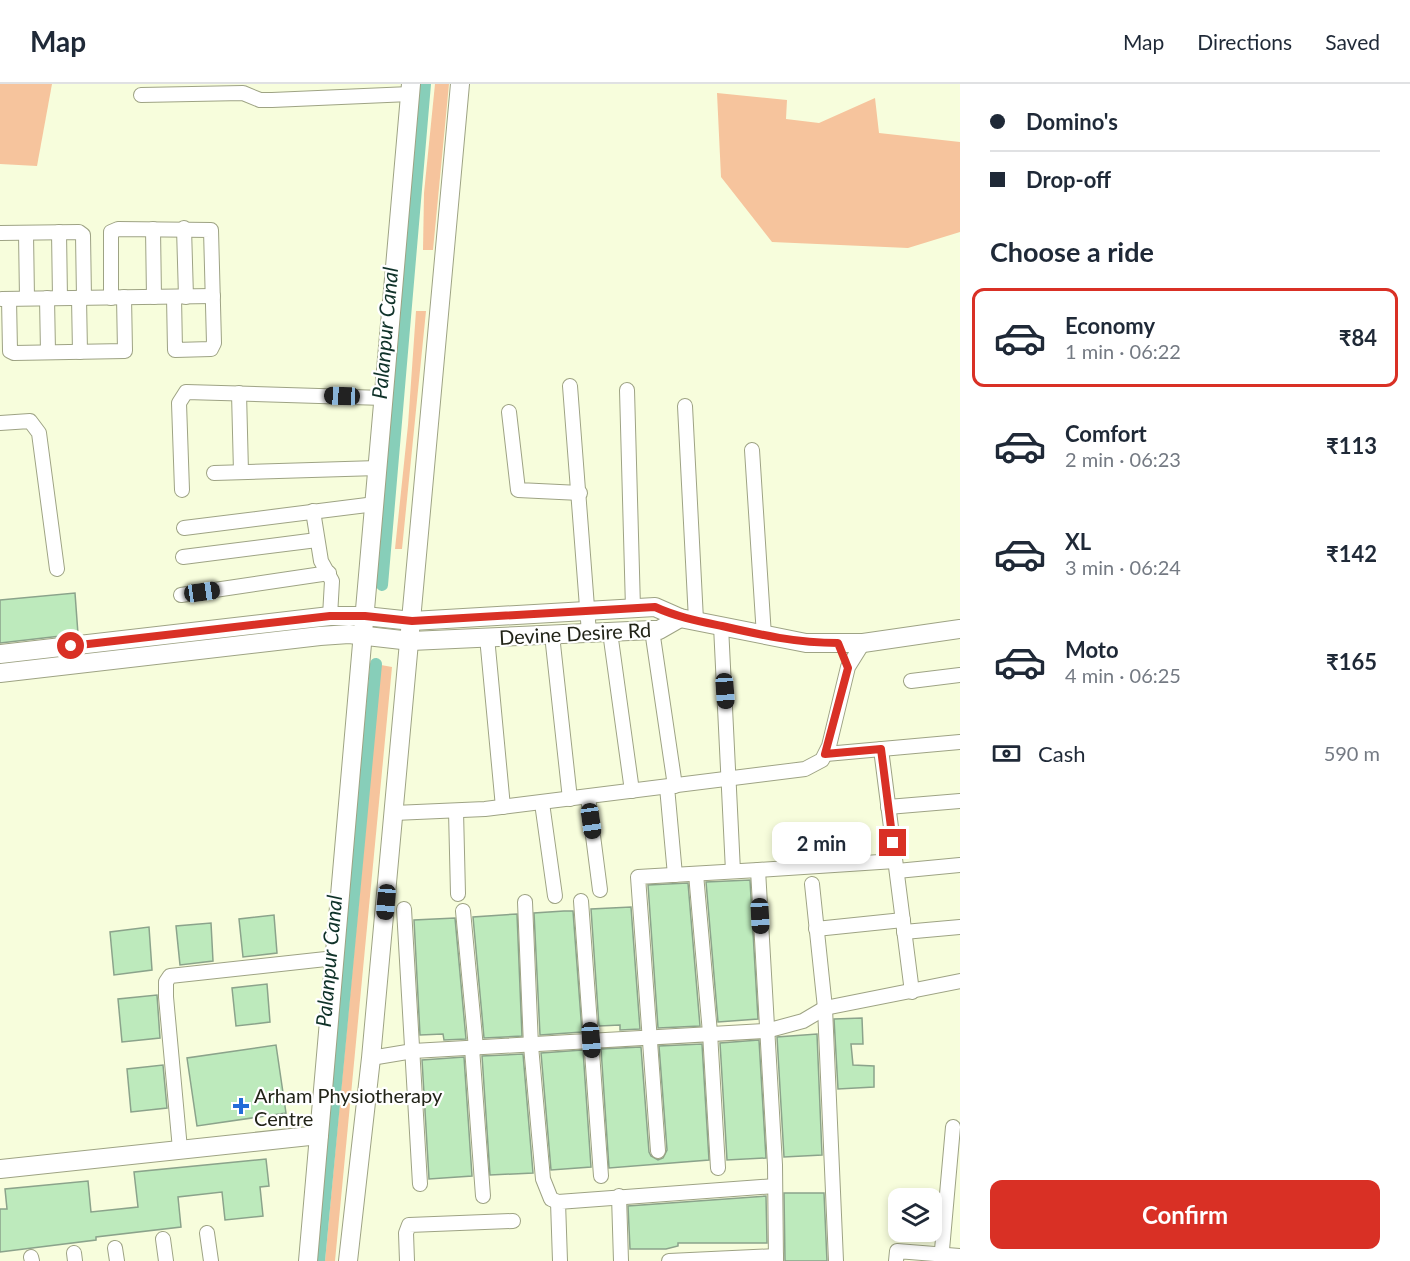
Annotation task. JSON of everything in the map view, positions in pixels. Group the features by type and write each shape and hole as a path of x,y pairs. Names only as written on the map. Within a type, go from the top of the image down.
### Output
{"street":[{"path":"348,1261 371,1058 411,640 460,84"},
{"path":"141,95 243,93 260,100 272,100 410,89 308,1261"},
{"path":"184,228 180,297 175,350 207,350 214,347 213,296 211,230 184,228 111,232 118,298 125,351 10,351 4,299 27,298 118,298 180,297 213,296"},
{"path":"153,229 154,297"},
{"path":"48,352 59,232"},
{"path":"0,234 79,232 83,235 80,352"},
{"path":"26,233 27,298"},
{"path":"570,386 589,633"},
{"path":"627,390 633,608"},
{"path":"182,490 179,403 183,394 239,393 384,398"},
{"path":"239,393 241,472"},
{"path":"685,406 688,619 806,643 863,643 960,629"},
{"path":"509,412 518,490 580,493"},
{"path":"0,423 30,421 39,433 57,569"},
{"path":"752,450 764,636"},
{"path":"214,473 378,468"},
{"path":"184,528 375,504"},
{"path":"313,511 321,561 332,581 330,616"},
{"path":"183,557 317,540"},
{"path":"181,595 329,573"},
{"name":"Devine Desire Rd","path":"0,654 330,616 365,616 412,621 655,607 688,619"},
{"name":"Devine Desire Rd","path":"0,674 320,636 364,635 411,640 659,630 688,619"},
{"path":"721,626 733,871"},
{"path":"652,630 671,786 675,875"},
{"path":"610,632 632,791"},
{"path":"552,634 570,799"},
{"path":"487,637 503,807"},
{"path":"838,643 848,668"},
{"path":"394,813 456,812 542,803 805,769 822,760 825,754 848,668 863,643"},
{"path":"911,681 960,675"},
{"path":"825,754 960,742"},
{"path":"881,749 912,992"},
{"path":"588,797 600,890"},
{"path":"888,807 960,801"},
{"path":"542,803 555,896"},
{"path":"456,812 458,894"},
{"path":"658,1151 638,877 758,870 960,865"},
{"path":"669,1261 776,1258 775,1186 758,870"},
{"path":"696,873 710,1033 718,1168"},
{"path":"812,884 825,1008 836,1261"},
{"path":"581,901 601,1176"},
{"path":"525,902 531,1046 543,1179 551,1199 558,1202 775,1186"},
{"path":"404,909 420,1184"},
{"path":"463,911 483,1196"},
{"path":"816,929 960,927"},
{"path":"180,1149 166,997 166,982 170,976 335,958"},
{"path":"371,1058 413,1051 765,1031 803,1021 825,1008 960,981"},
{"path":"941,1258 953,1127"},
{"path":"0,1169 319,1135"},
{"path":"619,1196 621,1261"},
{"path":"558,1202 560,1261"},
{"path":"407,1261 406,1233 410,1225 513,1221"},
{"path":"207,1233 211,1261"},
{"path":"163,1239 166,1261"},
{"path":"896,1261 897,1251 941,1258 960,1256"}],"shaded area":[{"path":"0,84 52,84 37,166 0,164"},
{"path":"415,84 423,84 407,253 398,253"},
{"path":"435,84 449,84 433,250 423,250 424,193"},
{"path":"717,93 787,100 786,119 819,123 875,98 879,133 960,142 960,232 908,248 772,242 721,177"},
{"path":"398,272 404,274 380,558 374,558"},
{"path":"416,311 426,311 402,549 395,549 408,425"},
{"path":"381,665 392,667 335,1261 325,1261"}],"building":[{"path":"75,593 78,634 0,643 0,600"},
{"path":"750,880 758,1019 718,1022 706,882"},
{"path":"688,883 700,1026 658,1028 648,885"},
{"path":"631,907 640,1029 620,1030 620,1025 599,1026 591,909"},
{"path":"573,911 582,1032 540,1035 534,913"},
{"path":"517,914 522,1036 484,1038 473,917"},
{"path":"274,915 277,953 243,957 239,919"},
{"path":"455,918 466,1039 444,1040 443,1034 420,1035 414,920"},
{"path":"211,923 213,961 180,965 176,926"},
{"path":"149,927 152,970 114,975 110,932"},
{"path":"267,984 270,1022 236,1026 232,988"},
{"path":"157,995 160,1038 122,1042 118,999"},
{"path":"862,1018 863,1044 851,1044 853,1065 874,1066 874,1087 838,1089 834,1019"},
{"path":"817,1034 822,1155 784,1157 777,1037"},
{"path":"759,1040 766,1158 727,1160 720,1043"},
{"path":"702,1044 709,1160 609,1168 601,1049 641,1047 649,1152 658,1160 663,1158 667,1150 659,1046"},
{"path":"276,1045 286,1113 197,1126 187,1058"},
{"path":"583,1050 591,1167 551,1170 541,1053"},
{"path":"523,1054 533,1173 490,1175 482,1056"},
{"path":"464,1057 472,1176 429,1179 422,1060"},
{"path":"163,1065 167,1108 131,1112 127,1069"},
{"path":"266,1159 269,1186 260,1187 263,1216 225,1220 222,1192 178,1197 181,1227 0,1252 0,1209 7,1209 5,1189 88,1181 91,1212 138,1207 134,1172"},
{"path":"784,1193 824,1193 827,1261 785,1261"},
{"path":"766,1196 767,1243 678,1243 678,1246 666,1249 630,1249 628,1206"}],"waterway":[{"name":"Palanpur Canal","path":"382,585 425,84"},
{"name":"Palanpur Canal","path":"319,1261 376,664"}],"place":[{"name":"Arham Physiotherapy Centre","path":"241,1106"}],"route":[{"path":"71,646 330,616 365,616 412,621 655,607 681,618 764,636 806,643 838,643 848,668 825,754 881,749 893,843"}]}
